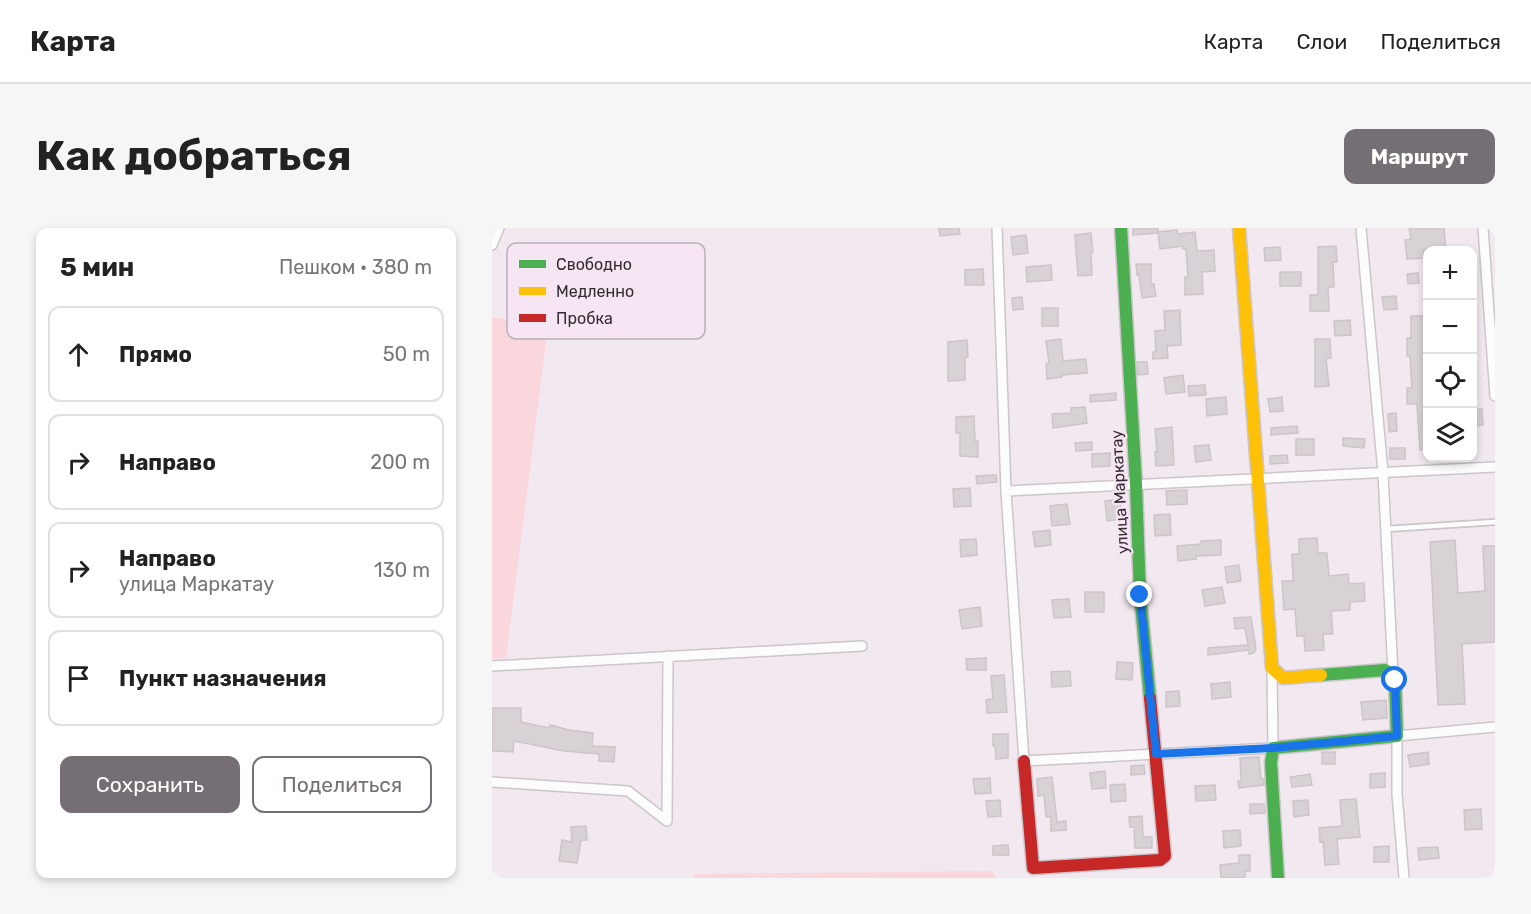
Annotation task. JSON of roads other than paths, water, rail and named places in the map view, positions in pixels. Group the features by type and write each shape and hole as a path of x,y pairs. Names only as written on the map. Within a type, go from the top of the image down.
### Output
{"street":[{"path":"492,245 499,228"},
{"path":"997,228 1006,491 1024,761 1273,748 1495,727"},
{"name":"улица Маркатау","path":"1024,761 1033,868 1160,860 1166,856 1140,595 1121,228"},
{"path":"1239,228 1272,668 1273,748 1271,763 1278,878"},
{"path":"1361,228 1383,473 1395,680 1397,794 1404,878"},
{"path":"1483,228 1495,396"},
{"path":"1006,491 1495,467"},
{"path":"492,666 862,646"},
{"path":"492,782 628,791 667,821 668,656"},
{"path":"1272,668 1283,678 1385,670 1393,674"}],"lane":[{"path":"1386,529 1495,522"}]}
